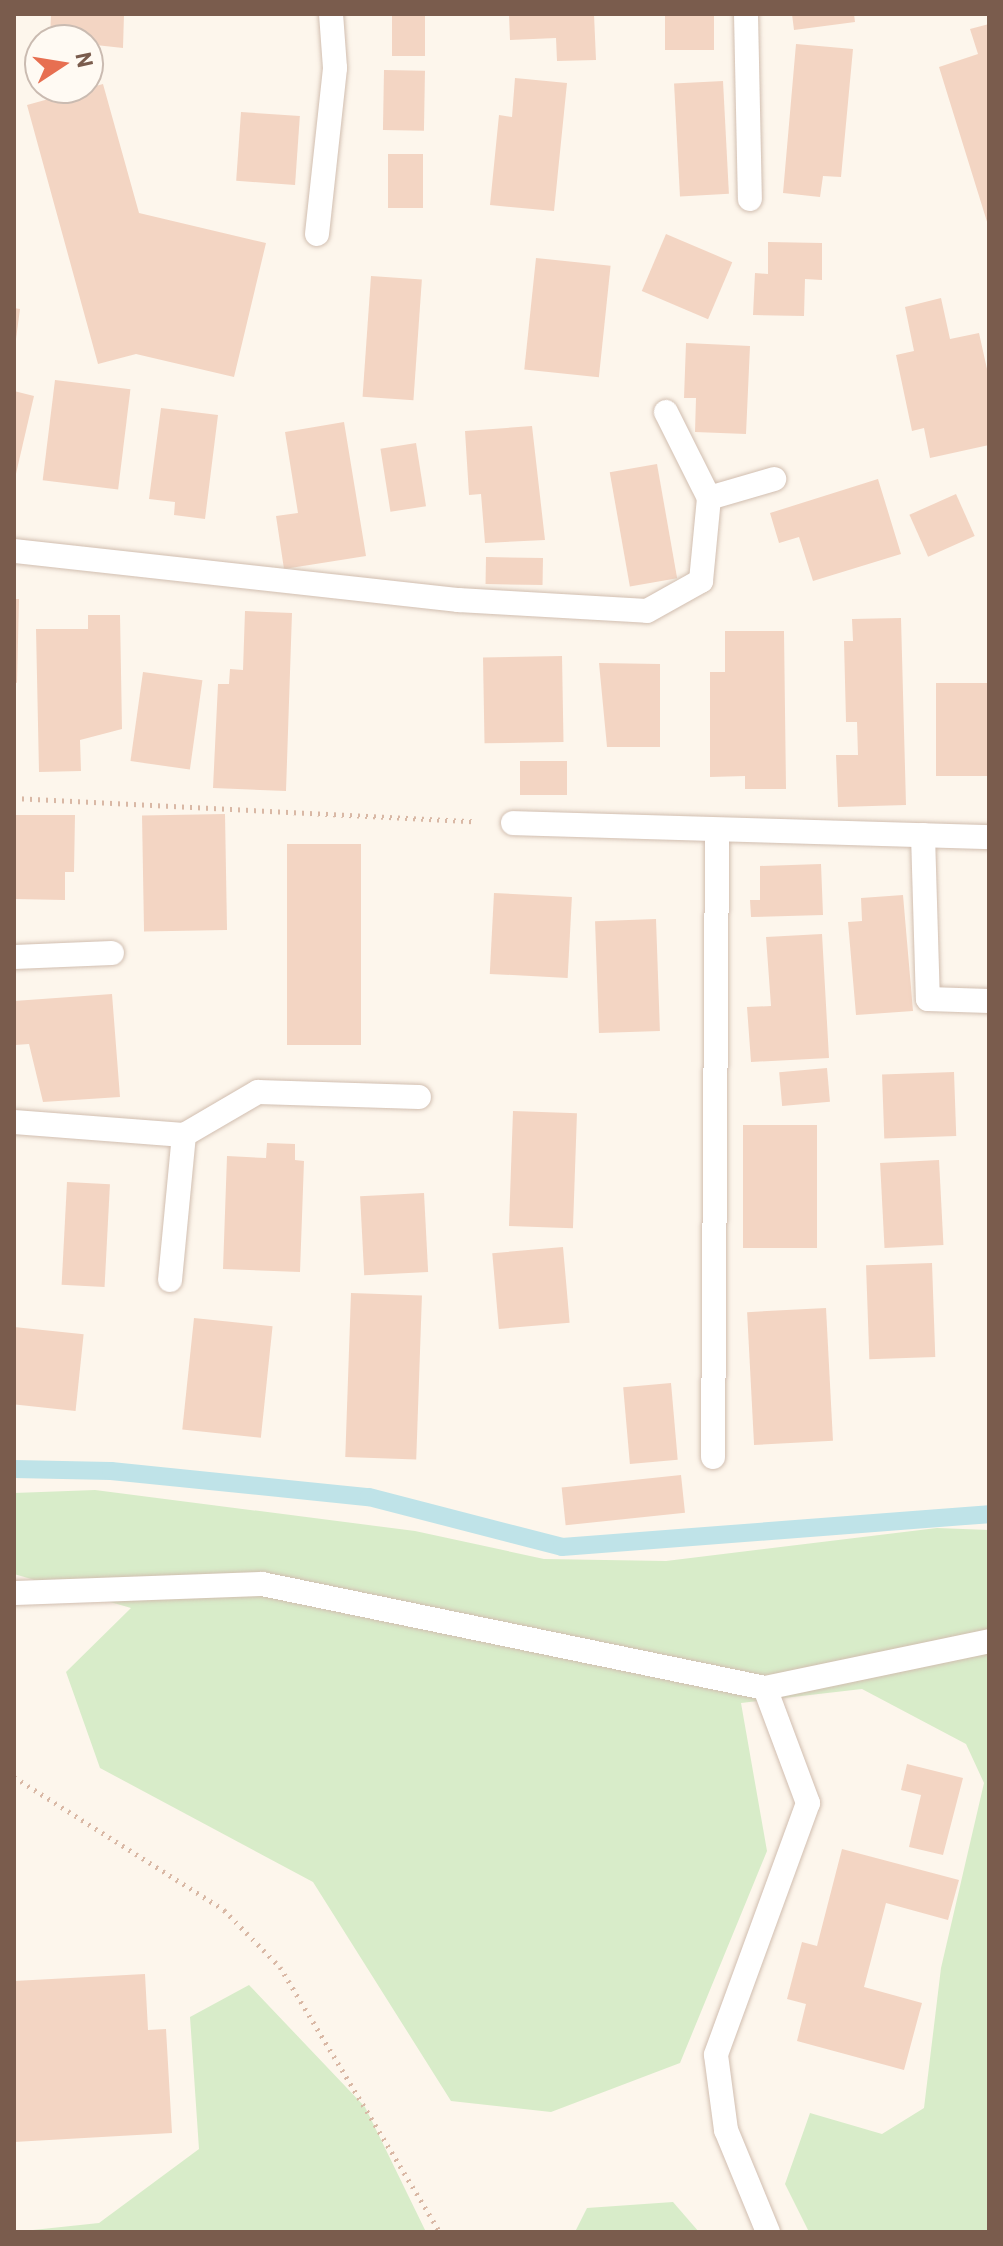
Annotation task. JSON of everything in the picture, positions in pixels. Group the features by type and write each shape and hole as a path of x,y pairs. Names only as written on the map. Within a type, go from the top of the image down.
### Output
{"lane":[{"path":"317,234 335,68 331,14"},
{"path":"746,14 750,199"},
{"path":"14,551 458,600 647,611 701,581 709,498 666,412"},
{"path":"709,498 774,479"},
{"path":"513,823 989,837"},
{"path":"713,1457 717,830"},
{"path":"923,835 928,999 989,1001"},
{"path":"14,957 112,953"},
{"path":"14,1122 184,1135 258,1092 419,1097"},
{"path":"170,1280 184,1135"},
{"path":"14,1593 262,1584 765,1688 989,1641"},
{"path":"765,1688 808,1803 716,2055 726,2130 768,2232"}],"path":[{"path":"14,798 513,823"},
{"path":"14,1777 224,1910 280,1967 440,2232"}],"green space":[{"path":"95,1490 415,1531 544,1559 666,1561 937,1528 989,1530 989,2232 809,2232 785,2184 810,2113 882,2134 924,2108 941,1968 984,1783 966,1744 862,1689 741,1703 767,1851 680,2063 551,2112 451,2101 313,1882 100,1768 66,1672 131,1608 14,1574 14,1493"},
{"path":"249,1985 365,2107 426,2232 14,2232 99,2223 199,2149 190,2017"},
{"path":"673,2202 699,2232 575,2232 587,2208"}],"building":[{"path":"51,14 124,14 123,48 104,46 104,24 51,24"},
{"path":"392,14 425,14 425,56 392,56"},
{"path":"509,14 594,14 596,60 557,61 556,38 510,40"},
{"path":"665,14 714,14 714,50 665,50"},
{"path":"792,14 854,14 855,22 794,30"},
{"path":"989,24 988,225 939,67 978,54 970,29"},
{"path":"796,44 853,49 841,177 823,176 820,197 783,193"},
{"path":"384,70 425,71 424,131 383,130"},
{"path":"515,78 567,83 554,211 490,205 499,115 512,117"},
{"path":"723,81 729,194 680,196 674,84"},
{"path":"104,88 139,213 266,243 234,377 136,354 98,364 27,105 104,104"},
{"path":"241,112 300,116 295,185 236,181"},
{"path":"388,154 423,154 423,208 388,208"},
{"path":"666,234 732,262 708,319 642,291"},
{"path":"768,242 822,243 822,280 805,279 804,316 753,315 755,273 768,274"},
{"path":"536,258 611,266 599,377 524,369"},
{"path":"371,276 422,280 413,400 363,397"},
{"path":"941,298 950,339 979,333 989,378 989,445 930,458 924,428 912,431 896,355 914,351 905,307"},
{"path":"14,308 20,309 16,339 14,339"},
{"path":"686,343 750,346 746,434 695,432 696,398 684,398"},
{"path":"55,380 130,389 118,490 43,480"},
{"path":"14,391 34,396 15,478 14,478"},
{"path":"161,408 218,415 205,519 174,515 175,502 149,499"},
{"path":"344,422 366,556 284,569 276,516 298,513 285,432"},
{"path":"532,426 545,540 485,543 481,494 469,495 465,431"},
{"path":"416,443 426,506 390,512 380,449"},
{"path":"657,464 677,578 630,587 610,472"},
{"path":"878,479 901,554 813,581 799,537 779,543 770,513"},
{"path":"956,494 975,536 928,557 909,515"},
{"path":"486,557 543,558 543,585 486,584"},
{"path":"14,599 19,599 17,683 14,682"},
{"path":"245,611 292,613 286,791 213,788 218,684 229,684 230,669 243,670"},
{"path":"88,615 120,615 122,729 80,740 81,771 39,772 36,629 88,629"},
{"path":"901,618 906,805 838,807 836,755 858,755 857,722 846,722 844,641 853,641 852,619"},
{"path":"725,631 784,631 786,789 745,789 745,776 710,777 710,672 725,672"},
{"path":"562,656 564,742 485,743 483,657"},
{"path":"599,663 660,664 660,747 607,747"},
{"path":"143,672 202,680 190,769 130,761"},
{"path":"936,683 989,683 989,776 936,776"},
{"path":"520,761 567,761 567,795 520,795"},
{"path":"225,814 227,930 144,931 142,815"},
{"path":"14,815 75,815 74,872 65,872 65,900 14,899"},
{"path":"287,844 361,844 361,1045 287,1045"},
{"path":"821,864 823,915 751,917 750,900 760,900 760,866"},
{"path":"494,893 572,897 568,978 490,974"},
{"path":"903,895 913,1011 856,1015 848,922 862,921 861,898"},
{"path":"656,919 660,1031 599,1033 595,921"},
{"path":"822,934 829,1058 751,1062 747,1007 771,1006 766,937"},
{"path":"112,994 120,1097 43,1102 29,1044 15,1045 14,1001"},
{"path":"827,1068 830,1102 782,1106 779,1072"},
{"path":"954,1072 956,1136 884,1138 882,1075"},
{"path":"513,1111 577,1113 573,1228 509,1226"},
{"path":"743,1125 817,1125 817,1248 743,1248"},
{"path":"267,1143 295,1144 295,1160 304,1161 300,1272 223,1269 227,1156 266,1158"},
{"path":"939,1160 943,1245 885,1248 880,1163"},
{"path":"67,1182 110,1184 105,1287 62,1285"},
{"path":"424,1193 428,1272 364,1275 360,1196"},
{"path":"563,1247 570,1323 499,1329 492,1253"},
{"path":"932,1263 935,1357 869,1359 866,1265"},
{"path":"351,1293 422,1295 416,1459 345,1457"},
{"path":"826,1308 833,1441 754,1445 747,1312"},
{"path":"194,1318 273,1326 261,1438 182,1429"},
{"path":"14,1327 84,1334 76,1411 14,1404"},
{"path":"671,1383 678,1460 630,1464 623,1387"},
{"path":"681,1475 685,1513 566,1525 562,1488"},
{"path":"907,1764 963,1778 943,1855 909,1847 921,1795 901,1790"},
{"path":"842,1849 959,1880 948,1920 886,1903 864,1987 922,2003 904,2070 797,2041 806,2004 787,1999 802,1942 817,1946"},
{"path":"145,1974 148,2030 166,2029 172,2133 14,2142 14,1981"}],"waterway":[{"path":"14,1469 111,1471 369,1497 562,1547 989,1514"}]}
